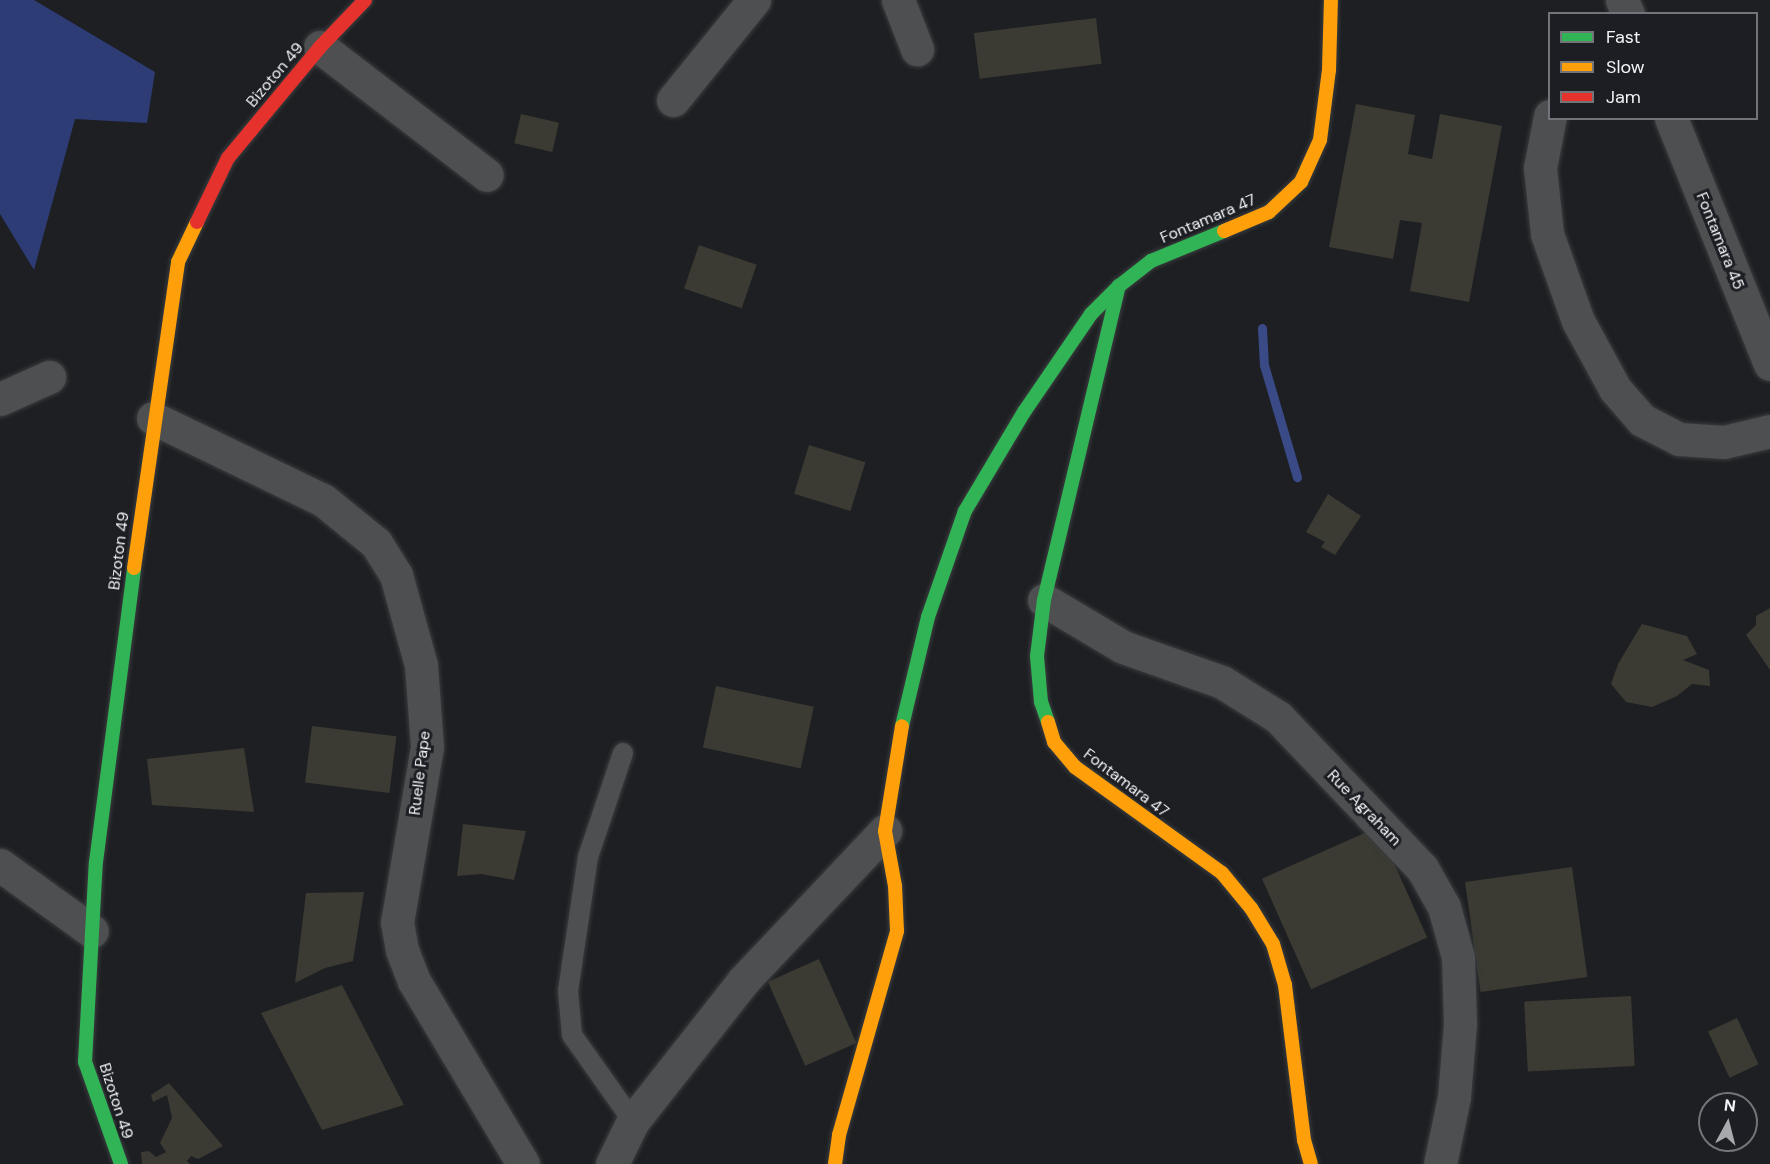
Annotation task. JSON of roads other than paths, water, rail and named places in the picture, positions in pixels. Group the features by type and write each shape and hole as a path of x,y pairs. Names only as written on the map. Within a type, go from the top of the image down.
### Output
{"street":[{"name":"Bizoton 49","path":"121,1164 86,1062 96,862 153,418 178,262 201,207 228,158 320,47 365,0"},
{"path":"673,100 754,0"},
{"path":"898,0 917,49"},
{"name":"Fontamara 47","path":"835,1164 839,1135 897,930 895,886 885,831 900,732 927,617 965,511 1030,402 1090,314 1119,286 1151,261 1269,212 1301,182 1320,140 1329,70 1330,0"},
{"path":"320,47 487,175"},
{"path":"1549,120 1539,168 1547,234 1578,321 1615,389 1642,420 1679,439 1724,442 1770,431"},
{"name":"Fontamara 45","path":"1672,120 1770,364"},
{"name":"Fontamara 47","path":"1119,286 1044,600 1037,656 1041,702 1054,742 1075,767 1222,873 1251,908 1273,944 1285,985 1311,1164"},
{"path":"0,399 49,377"},
{"name":"Ruelle Pape","path":"153,418 322,500 376,543 396,575 421,665 427,736 397,922 402,950 414,981 523,1164"},
{"name":"Rue Agraham","path":"1044,600 1123,647 1222,681 1278,717 1422,868 1444,907 1458,957 1460,1024 1455,1087 1440,1164"},
{"path":"612,1164 633,1120 743,981 885,831"},
{"path":"0,865 92,931"}],"lane":[{"path":"623,753 588,857 568,991 572,1035 633,1120"}],"waterway":[{"path":"1262,328 1264,365 1297,477"}]}
